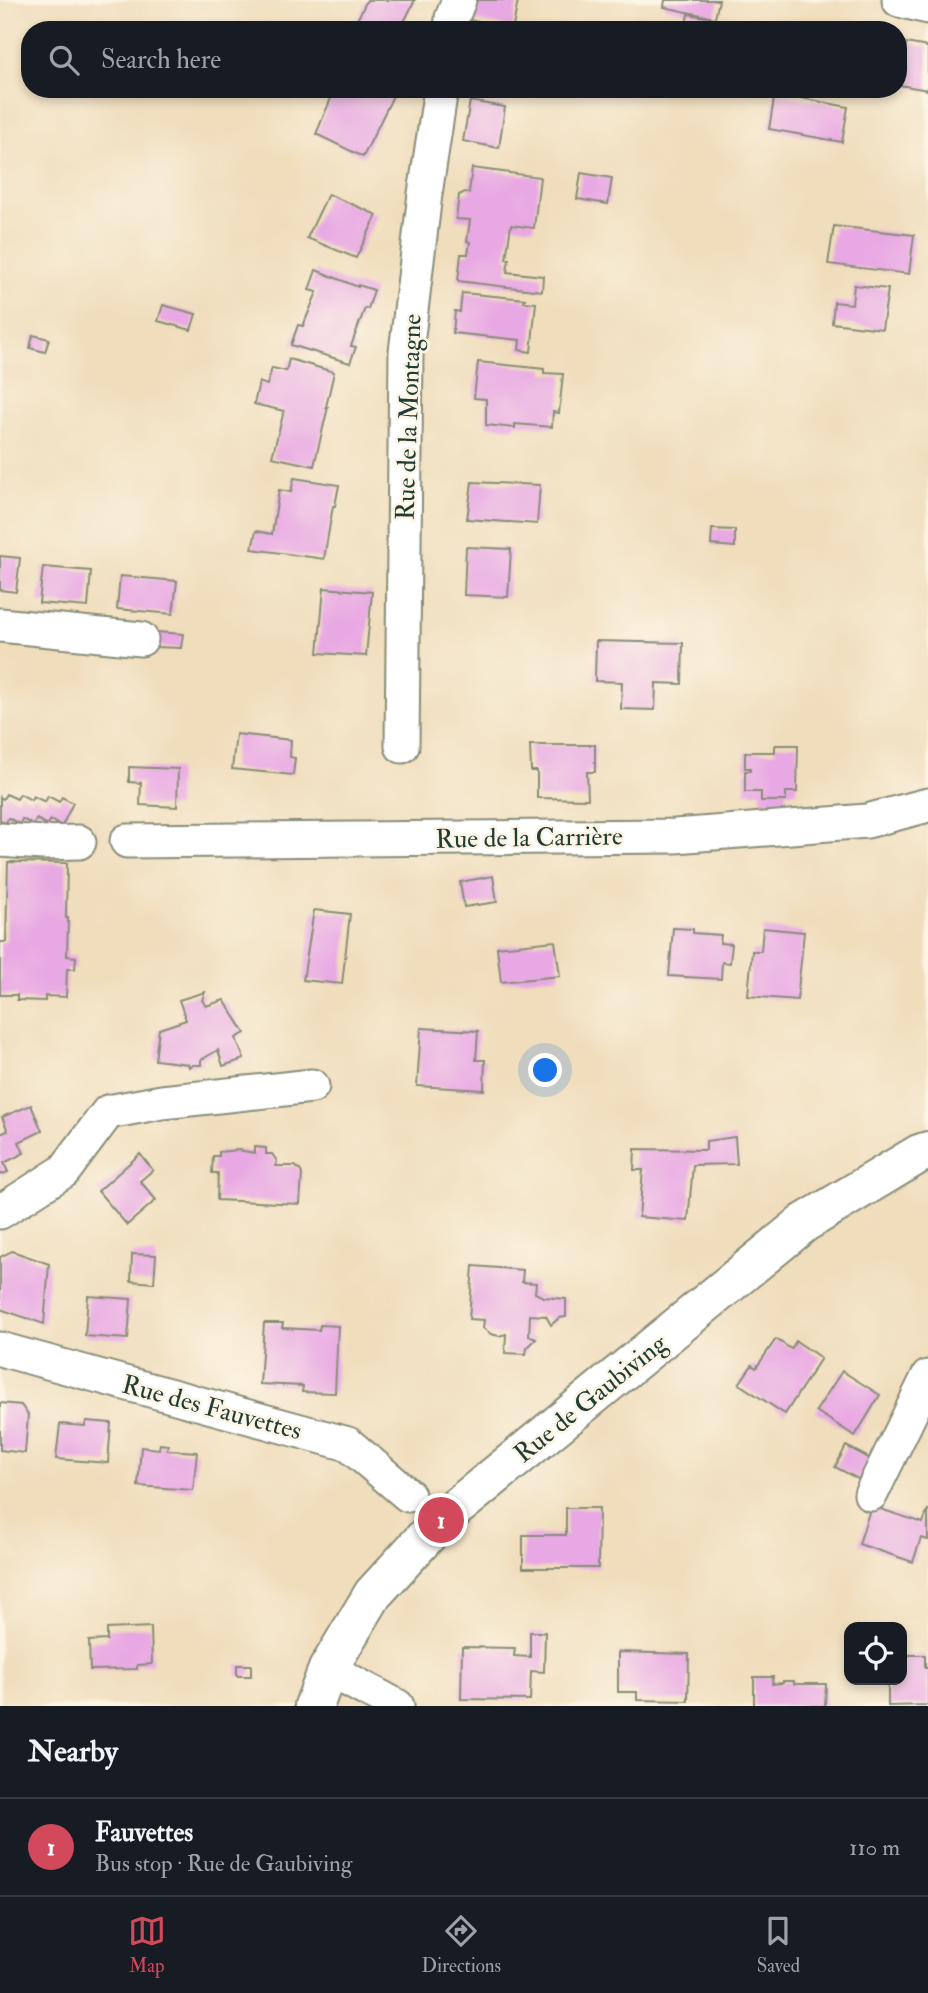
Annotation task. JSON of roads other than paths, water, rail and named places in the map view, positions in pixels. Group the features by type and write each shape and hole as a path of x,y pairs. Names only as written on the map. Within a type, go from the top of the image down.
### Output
{"main road":[{"name":"Rue de Gaubiving","path":"314,1706 328,1669 373,1594 441,1520 804,1223 928,1151"}],"street":[{"path":"452,21 459,0"},
{"path":"899,0 928,7"},
{"name":"Rue de la Montagne","path":"402,746 406,352 440,98"},
{"path":"0,625 141,639"},
{"name":"Rue de la Carrière","path":"127,841 675,836 867,821 928,805"},
{"path":"0,840 79,842"},
{"path":"0,1212 64,1171 108,1112 162,1102 312,1086"},
{"name":"Rue des Fauvettes","path":"0,1349 348,1444 408,1495"},
{"path":"871,1494 928,1377"},
{"path":"328,1669 397,1706"}],"place":[{"name":"Fauvettes","path":"441,1520"}]}
